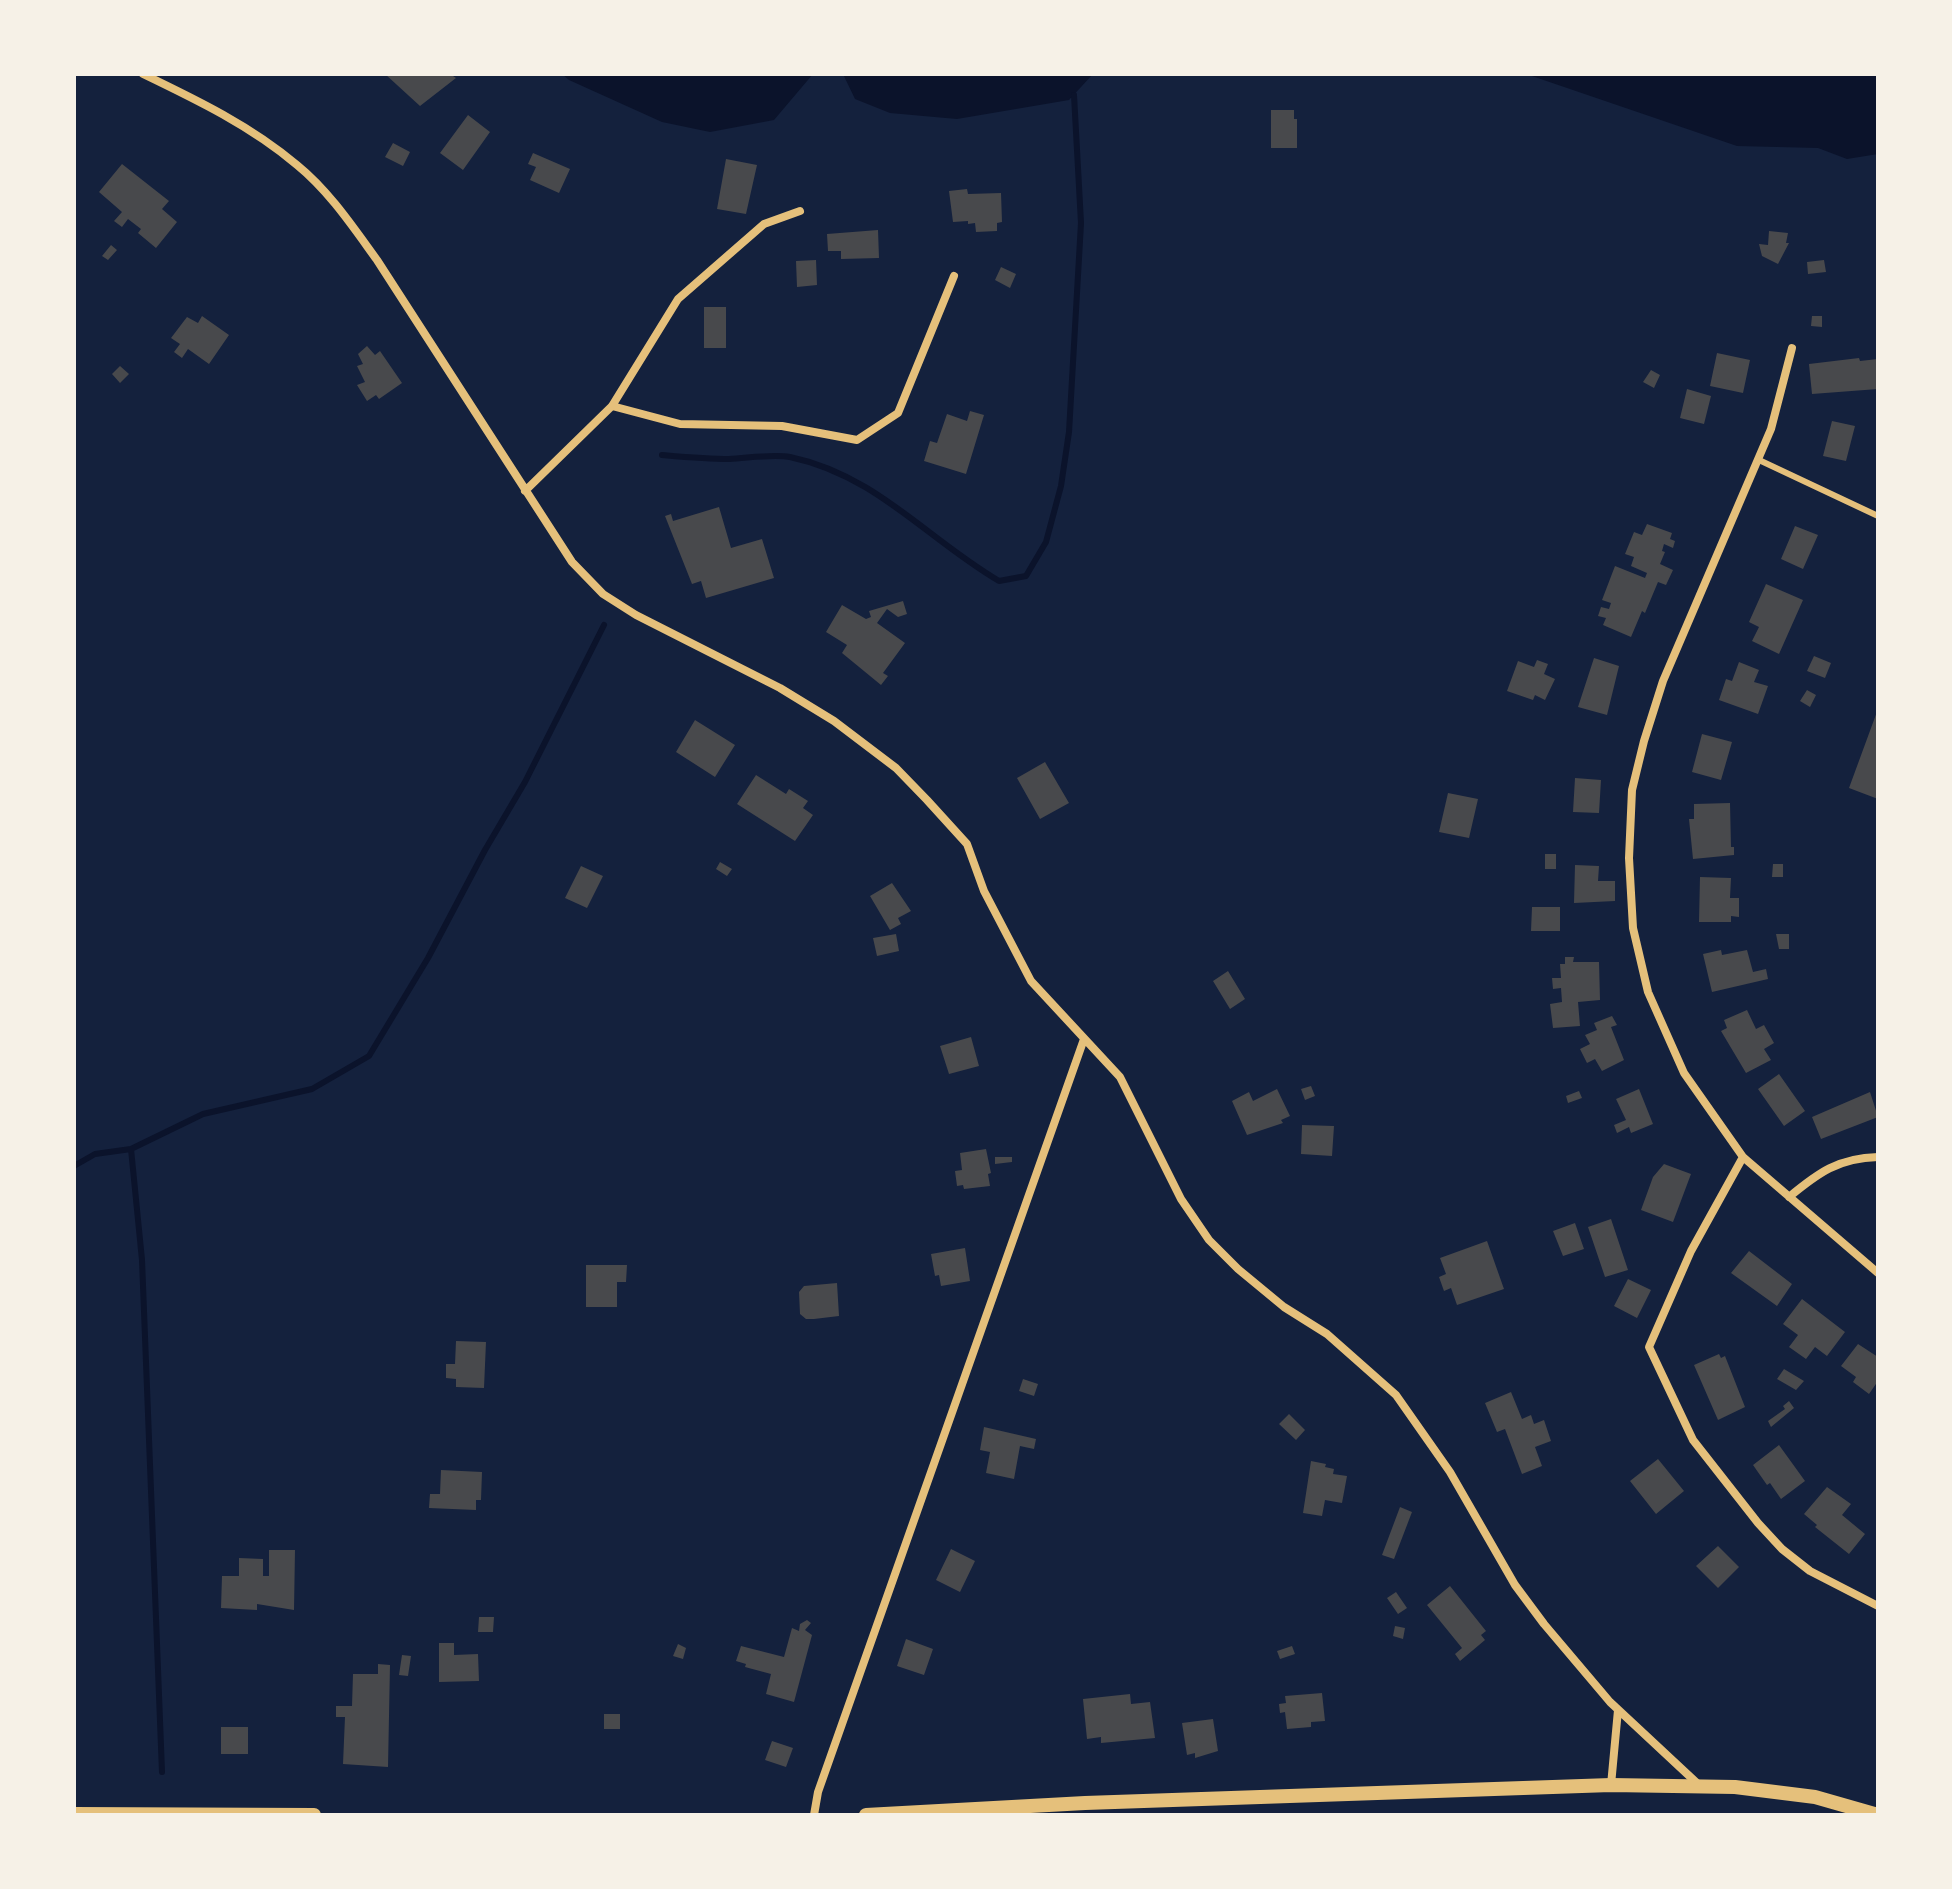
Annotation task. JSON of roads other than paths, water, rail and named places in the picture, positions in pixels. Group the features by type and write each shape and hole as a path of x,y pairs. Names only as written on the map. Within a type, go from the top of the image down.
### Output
{"street":[{"path":"143,74 233,119 298,166 345,215 572,562 603,594 636,615 780,688 834,721 900,772 967,844 984,891 1031,981 1120,1077 1181,1199 1209,1240 1238,1269 1284,1307 1327,1334 1396,1395 1450,1472 1515,1585 1580,1668 1618,1710 1700,1785"},
{"path":"525,491 612,406 678,299 764,224 800,211"},
{"path":"612,406 680,424 782,426 857,440 898,413 954,276"},
{"path":"1792,348 1771,429 1658,696 1632,790 1629,858 1633,928 1648,992 1684,1073 1743,1157 1878,1273"},
{"path":"814,1815 823,1777 1084,1039"},
{"path":"1743,1157 1691,1251 1649,1347 1693,1440 1766,1532 1810,1571 1878,1606"},
{"path":"1789,1197 1820,1172 1843,1163 1878,1157"},
{"path":"1611,1785 1618,1710"},
{"path":"866,1815 1085,1803 1611,1785 1700,1785 1815,1797 1870,1814"},
{"path":"74,1814 314,1815"}],"lane":[{"path":"1759,460 1878,516"}],"water":[{"path":"562,74 813,74 774,120 710,132 662,122"},
{"path":"843,74 1093,74 1069,100 957,119 890,113 855,99"},
{"path":"1526,74 1878,74 1878,154 1847,159 1818,148 1737,146"}],"waterway":[{"path":"662,455 729,459 783,456 821,466 875,493 999,581 1026,576 1046,542 1061,486 1069,432 1081,223 1074,95"},
{"path":"162,1772 142,1260 131,1149 203,1114 312,1089 369,1056 428,958 525,782 604,625"},
{"path":"74,1166 95,1154 131,1149"}]}
